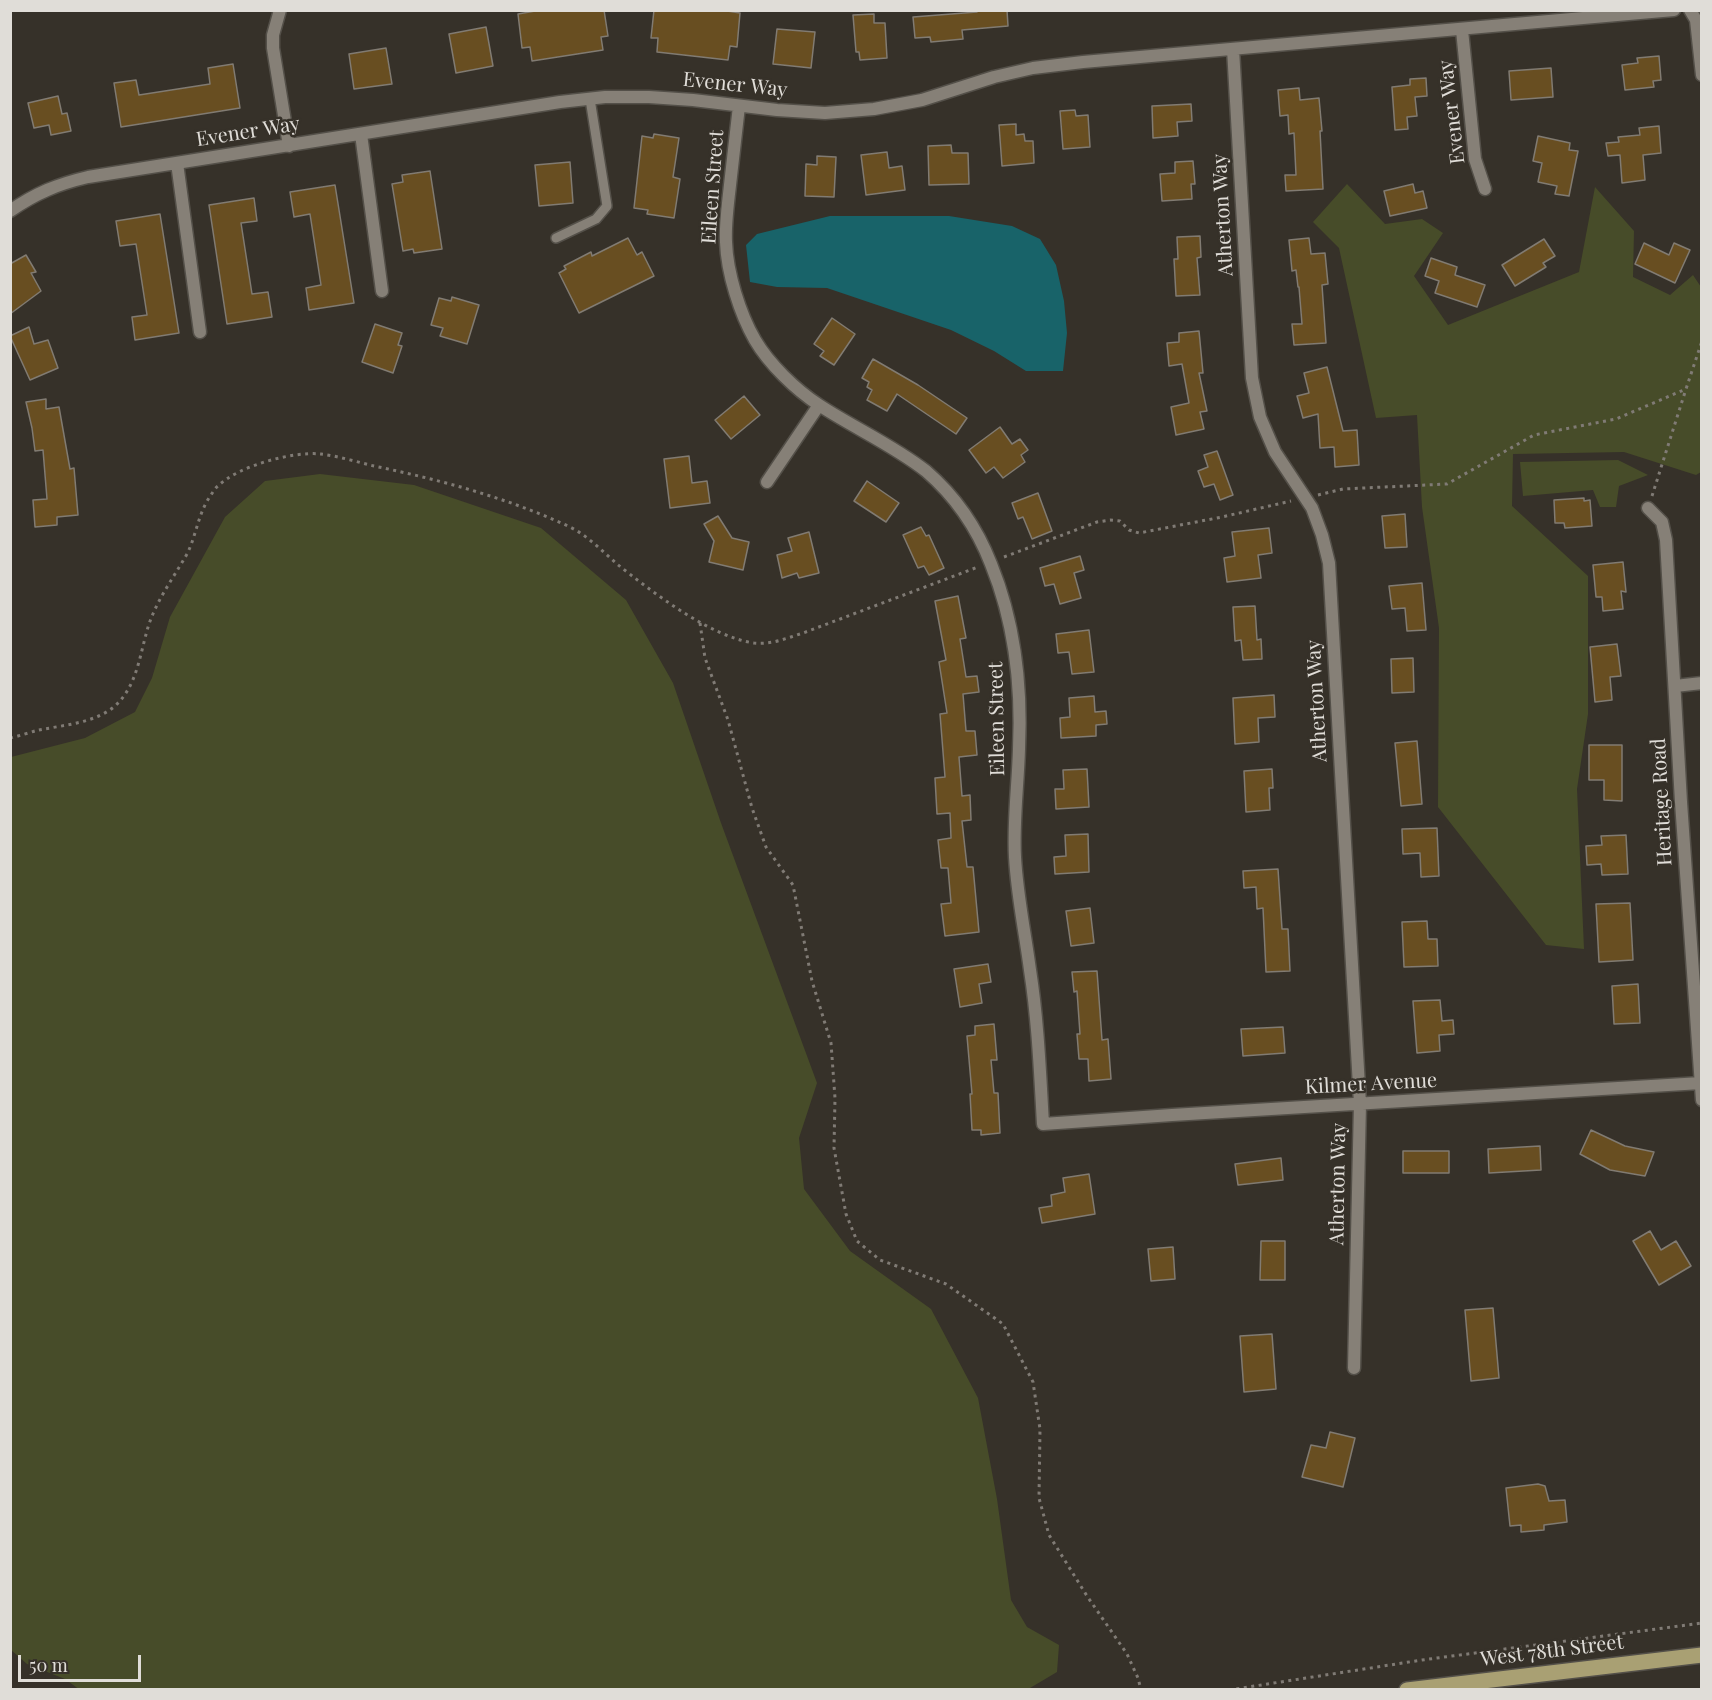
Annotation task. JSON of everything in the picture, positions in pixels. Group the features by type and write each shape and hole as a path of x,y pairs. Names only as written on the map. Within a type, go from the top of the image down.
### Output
{"main road":[{"name":"West 78th Street","path":"1407,1689 1701,1654"}],"street":[{"path":"280,10 273,35 273,48 289,146"},
{"name":"Evener Way","path":"10,211 63,182 605,97 693,100 825,113 874,109 922,100 994,77 1033,68 1674,10"},
{"path":"1690,10 1696,20 1701,75"},
{"name":"Evener Way","path":"1462,30 1474,159 1485,189"},
{"name":"Atherton Way","path":"1233,49 1252,378 1260,417 1275,452 1312,508 1329,563 1359,1104 1354,1368"},
{"name":"Eileen Street","path":"739,106 726,243 731,277 756,341 801,393 895,449 926,472 953,498 975,529 1007,608 1016,654 1020,700 1015,855 1035,1011 1043,1124"},
{"path":"361,134 382,291"},
{"path":"177,163 200,332"},
{"path":"767,482 819,405"},
{"name":"Heritage Road","path":"1648,508 1662,522 1666,540 1701,1100"},
{"path":"1674,686 1701,683"},
{"name":"Kilmer Avenue","path":"1043,1124 1172,1114 1701,1083"}],"lane":[{"path":"556,238 596,219 607,206 590,99"}],"path":[{"path":"1648,508 1701,341"},
{"path":"10,738 80,722 102,714 115,706 128,689 140,663 149,625 162,595 187,552 207,500 217,486 232,476 273,459 296,454 321,454 428,477 532,510 573,528 653,592 700,622 723,634 754,643 775,642 1097,522 1120,521 1128,530 1139,533 1222,517 1343,489 1447,484 1534,435 1616,419 1686,389"},
{"path":"700,622 705,658 728,720 752,808 766,847 793,885 812,981 831,1042 835,1098 834,1148 846,1214 857,1241 880,1260 946,1284 1003,1324 1033,1382 1040,1429 1039,1498 1049,1535 1127,1654 1141,1689"},
{"path":"1229,1689 1422,1660 1701,1623"}],"green space":[{"path":"1347,184 1385,224 1422,219 1443,233 1414,276 1448,325 1579,272 1595,187 1634,231 1633,277 1670,295 1693,275 1701,287 1701,472 1696,475 1624,452 1513,454 1512,506 1588,576 1588,714 1577,789 1584,949 1546,945 1438,807 1439,628 1422,507 1417,415 1376,418 1339,248 1313,222"},
{"path":"1618,460 1648,475 1619,486 1616,507 1600,507 1593,490 1523,496 1520,462"},
{"path":"320,474 414,485 541,528 626,600 673,683 721,823 817,1083 799,1138 804,1189 850,1251 931,1309 978,1398 997,1499 1011,1600 1027,1627 1059,1645 1057,1672 1030,1688 1005,1690 80,1690 65,1679 27,1664 11,1650 11,757 85,738 135,712 152,678 170,617 225,517 265,481"}],"water":[{"path":"830,216 949,216 1012,226 1040,239 1056,265 1064,301 1067,333 1063,371 1026,371 994,351 951,330 827,288 777,287 750,282 746,245 757,234"}],"building":[{"path":"541,10 604,10 608,36 601,37 603,50 532,61 530,47 522,48 518,14"},
{"path":"654,10 721,10 740,13 737,47 730,46 728,60 657,52 658,38 651,38"},
{"path":"977,10 1007,10 1008,26 962,30 963,39 931,42 930,37 915,38 913,17 977,12"},
{"path":"874,14 874,23 885,23 887,58 860,60 859,52 856,52 853,15"},
{"path":"486,27 493,66 456,73 449,34"},
{"path":"777,29 815,32 811,68 773,64"},
{"path":"386,48 392,84 354,89 349,54"},
{"path":"1659,56 1661,80 1653,81 1654,87 1625,90 1622,65 1638,63 1637,58"},
{"path":"233,64 240,108 121,127 114,83 136,80 139,95 210,84 208,68"},
{"path":"1551,68 1553,97 1511,100 1509,71"},
{"path":"1426,78 1427,96 1415,97 1417,116 1407,117 1408,129 1395,130 1392,87 1410,85 1410,79"},
{"path":"1299,88 1300,100 1319,98 1323,189 1286,191 1285,175 1296,175 1294,133 1289,134 1288,115 1280,116 1278,90"},
{"path":"58,96 62,114 67,113 71,131 51,135 49,125 34,128 28,103"},
{"path":"1191,104 1192,121 1177,122 1178,136 1153,138 1152,106"},
{"path":"1075,110 1076,116 1088,115 1090,147 1063,149 1060,111"},
{"path":"1016,124 1016,135 1024,134 1025,141 1033,141 1034,163 1002,166 999,125"},
{"path":"1659,126 1661,153 1643,155 1645,180 1622,183 1620,155 1608,156 1606,143 1619,142 1618,137 1640,135 1639,128"},
{"path":"654,134 679,138 673,177 680,179 674,218 647,214 648,210 634,208 642,136 653,138"},
{"path":"1538,136 1570,143 1569,150 1578,151 1569,196 1555,194 1557,186 1538,182 1542,163 1533,161"},
{"path":"951,145 952,153 968,153 969,184 929,185 928,146"},
{"path":"887,152 889,168 902,166 905,190 866,195 861,155"},
{"path":"817,156 836,157 834,197 805,196 806,164 817,165"},
{"path":"1193,161 1195,184 1191,184 1192,199 1162,201 1160,174 1175,173 1175,162"},
{"path":"570,162 573,203 539,206 535,165"},
{"path":"430,171 442,249 414,253 413,249 403,251 392,184 403,182 402,175"},
{"path":"1413,184 1415,193 1423,191 1427,208 1390,216 1384,191"},
{"path":"335,185 354,303 309,310 306,288 321,285 310,214 294,217 290,192"},
{"path":"254,198 257,221 241,223 252,294 268,292 272,317 227,324 209,205"},
{"path":"160,214 179,333 135,340 132,317 147,315 136,244 120,246 116,221"},
{"path":"1200,236 1201,257 1197,258 1200,295 1176,296 1174,259 1178,259 1177,237"},
{"path":"628,238 637,255 642,252 654,276 579,313 559,273 566,269 564,266 591,252 592,256"},
{"path":"1309,238 1311,254 1325,253 1328,284 1322,285 1326,343 1294,345 1292,324 1302,324 1299,287 1296,270 1292,271 1289,240"},
{"path":"1544,239 1555,256 1543,263 1546,267 1515,286 1502,265"},
{"path":"1644,243 1669,255 1674,243 1690,250 1675,283 1635,264"},
{"path":"26,255 36,272 31,273 41,291 10,314 10,264"},
{"path":"1431,258 1457,267 1455,275 1485,285 1477,307 1435,293 1439,281 1425,276"},
{"path":"452,297 479,305 467,344 440,336 443,328 431,325 439,298 451,301"},
{"path":"832,318 855,334 834,365 820,356 824,351 814,344"},
{"path":"375,324 402,333 398,345 402,346 393,373 362,362"},
{"path":"29,327 34,344 48,340 58,368 30,380 10,336"},
{"path":"1199,331 1203,373 1199,373 1207,411 1200,412 1204,429 1176,435 1171,407 1189,403 1182,364 1169,366 1167,343 1179,342 1179,333"},
{"path":"873,359 918,385 967,418 956,434 897,394 887,411 867,400 872,390 867,387 869,382 862,378"},
{"path":"1327,367 1343,431 1357,430 1359,465 1335,467 1334,447 1320,448 1318,414 1303,418 1297,396 1309,393 1304,373"},
{"path":"744,396 760,415 731,439 715,420"},
{"path":"46,399 46,409 59,407 70,469 74,468 78,515 57,517 57,525 35,527 33,500 47,499 43,450 35,451 26,402"},
{"path":"1000,427 1012,444 1020,439 1028,450 1021,455 1025,462 1003,478 994,467 986,473 969,450"},
{"path":"1217,451 1233,495 1220,500 1214,484 1204,487 1198,471 1208,467 1204,455"},
{"path":"689,456 692,483 707,481 710,503 670,508 664,459"},
{"path":"867,481 899,503 886,522 854,501"},
{"path":"1038,493 1052,531 1032,539 1023,517 1018,519 1012,503"},
{"path":"1584,498 1584,501 1590,500 1592,526 1565,528 1564,523 1555,523 1554,500"},
{"path":"1405,514 1407,547 1385,548 1382,516"},
{"path":"718,516 732,538 749,542 743,570 709,562 714,541 704,524"},
{"path":"921,527 926,536 929,535 944,568 929,575 924,566 918,568 903,535"},
{"path":"1269,528 1272,553 1258,555 1261,578 1227,582 1224,558 1235,556 1232,532"},
{"path":"809,532 819,573 799,578 797,573 782,578 777,555 792,551 788,538"},
{"path":"1080,556 1084,570 1074,573 1081,598 1060,604 1054,584 1045,586 1040,568"},
{"path":"1623,562 1626,592 1621,591 1623,609 1603,611 1602,597 1596,597 1593,565"},
{"path":"1422,583 1426,630 1407,631 1405,608 1392,609 1389,586"},
{"path":"958,596 966,638 960,639 966,677 977,676 979,692 963,694 966,731 975,731 977,755 959,757 962,796 970,795 971,820 962,821 967,867 973,867 979,932 945,936 941,904 951,903 948,868 941,868 938,840 951,838 950,813 937,814 935,778 945,777 940,714 947,713 939,662 946,660 935,601"},
{"path":"1255,606 1257,640 1261,639 1262,659 1243,660 1241,640 1235,641 1233,607"},
{"path":"1089,630 1094,672 1072,674 1069,652 1058,653 1056,634"},
{"path":"1617,644 1621,676 1610,677 1612,700 1595,702 1590,647"},
{"path":"1413,658 1414,692 1392,693 1391,659"},
{"path":"1274,695 1275,717 1258,718 1259,742 1235,744 1233,698"},
{"path":"1094,696 1095,712 1106,711 1107,724 1096,725 1096,736 1061,738 1060,718 1070,717 1069,698"},
{"path":"1417,741 1422,804 1401,806 1395,743"},
{"path":"1589,745 1622,745 1622,801 1604,800 1604,780 1589,780"},
{"path":"1087,769 1089,807 1056,809 1055,789 1064,789 1063,770"},
{"path":"1272,769 1273,788 1269,788 1270,810 1246,812 1244,771"},
{"path":"1437,828 1439,876 1421,877 1420,853 1403,854 1402,829"},
{"path":"1088,834 1089,872 1055,874 1054,857 1066,856 1065,835"},
{"path":"1626,835 1628,874 1602,875 1601,864 1587,865 1586,846 1602,845 1601,836"},
{"path":"1278,869 1282,929 1288,929 1290,971 1266,972 1263,908 1257,909 1256,887 1244,888 1243,871"},
{"path":"1630,903 1633,960 1599,962 1596,904"},
{"path":"1090,908 1094,943 1071,946 1066,911"},
{"path":"1427,921 1428,939 1437,939 1438,966 1404,967 1402,922"},
{"path":"988,964 991,982 979,984 982,1003 960,1007 954,969"},
{"path":"1097,971 1102,1040 1108,1039 1111,1079 1089,1081 1088,1059 1079,1059 1077,991 1074,992 1072,972"},
{"path":"1638,984 1640,1023 1614,1024 1612,986"},
{"path":"1440,1000 1442,1021 1453,1020 1454,1034 1439,1035 1440,1051 1417,1053 1413,1001"},
{"path":"994,1024 997,1060 991,1060 994,1093 998,1093 1000,1133 981,1135 981,1130 972,1130 970,1094 972,1094 967,1036 975,1035 975,1026"},
{"path":"1283,1027 1285,1053 1243,1056 1241,1029"},
{"path":"1591,1130 1625,1146 1654,1152 1645,1176 1610,1170 1580,1154"},
{"path":"1540,1146 1541,1170 1489,1173 1488,1149"},
{"path":"1403,1151 1449,1151 1449,1173 1403,1173"},
{"path":"1281,1158 1283,1180 1238,1185 1235,1164"},
{"path":"1089,1174 1095,1214 1042,1223 1039,1208 1052,1206 1051,1195 1065,1192 1063,1178"},
{"path":"1650,1231 1661,1250 1676,1241 1691,1266 1659,1285 1633,1241"},
{"path":"1261,1241 1285,1241 1285,1280 1260,1280"},
{"path":"1173,1247 1175,1279 1151,1281 1148,1249"},
{"path":"1493,1308 1499,1378 1471,1381 1465,1310"},
{"path":"1272,1334 1276,1389 1244,1392 1240,1336"},
{"path":"1330,1432 1355,1438 1343,1487 1302,1477 1311,1445 1326,1448"},
{"path":"1538,1484 1545,1486 1549,1501 1565,1500 1567,1522 1544,1525 1544,1530 1521,1532 1521,1525 1510,1526 1506,1488"}]}
